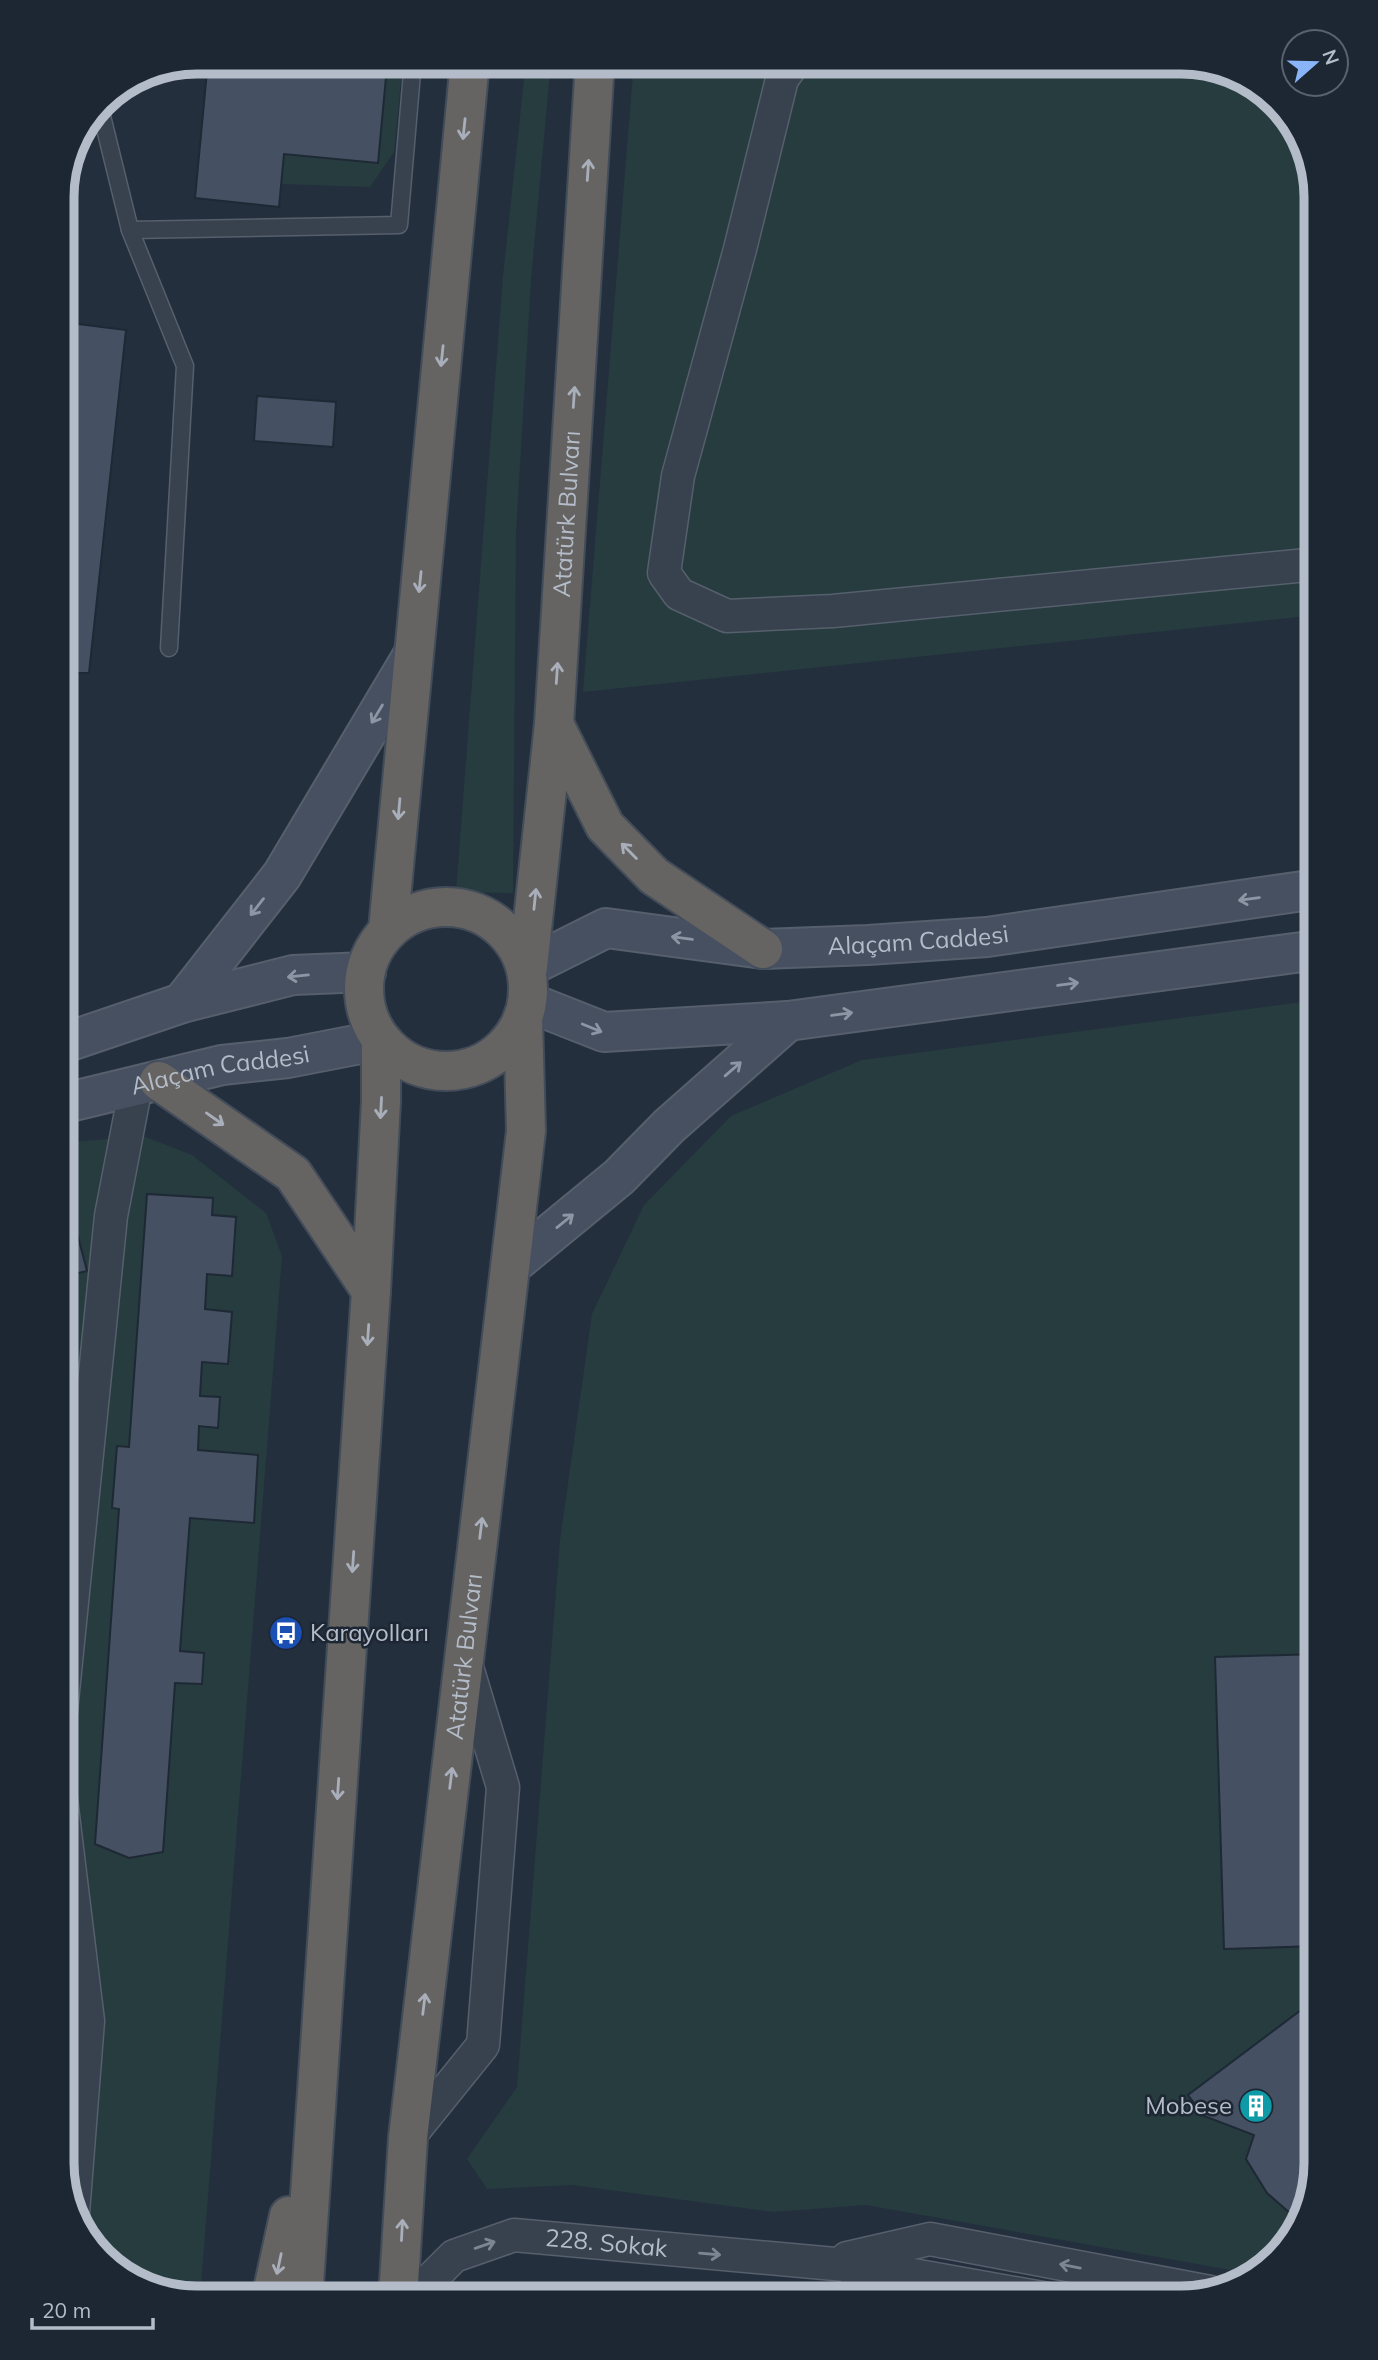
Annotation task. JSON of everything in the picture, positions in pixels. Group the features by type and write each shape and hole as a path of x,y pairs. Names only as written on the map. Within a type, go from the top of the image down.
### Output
{"highway":[{"path":"388,930 469,74"},
{"name":"Atatürk Bulvarı","path":"399,2286 408,2138 526,1131 526,995 554,724 594,74"},
{"path":"554,724 604,826 654,876 763,949"},
{"path":"455,907 478,914 499,927 526,995 511,1039 493,1056 471,1067 446,1071 422,1067 399,1057 381,1040 369,1019 364,995 366,972 374,949 388,930 408,916 431,908 455,907"},
{"path":"304,2286 371,1291 381,1101 381,1040"},
{"path":"147,1083 293,1174 371,1291"},
{"path":"274,2286 319,2077"}],"main road":[{"path":"182,1003 282,875 413,655"},
{"name":"Alaçam Caddesi","path":"526,995 606,928 763,949 987,937 1304,891"},
{"path":"526,995 604,1032 788,1021 1304,952"},
{"path":"74,1040 182,1003 293,975 366,972"},
{"path":"512,1265 619,1177 669,1126 788,1021"},
{"name":"Alaçam Caddesi","path":"74,1101 222,1065 288,1058 381,1040"}],"street":[{"path":"786,74 782,79 740,249 678,476 664,573 679,594 727,616 833,611 1304,565"},
{"path":"74,1582 111,1216 147,1083"},
{"path":"408,2138 483,2045 503,1787 465,1660"},
{"path":"74,1906 88,2021 75,2182"},
{"name":"228. Sokak","path":"424,2286 454,2256 514,2235 867,2267 974,2286"},
{"name":"228. Sokak","path":"820,2264 930,2239 1178,2286"},
{"path":"856,2286 867,2267"}],"lane":[{"path":"130,230 399,225 411,74"},
{"path":"102,118 130,230 185,366 169,648"}],"green space":[{"path":"207,74 402,74 394,152 370,187 281,184 279,207 195,198"},
{"path":"525,74 550,74 531,280 516,533 513,893 456,892 503,276"},
{"path":"633,74 1189,74 1221,80 1236,86 1250,94 1274,115 1292,142 1298,157 1304,189 1304,616 583,692"},
{"path":"1304,1002 1304,2163 1300,2195 1288,2225 1263,2256 1240,2272 866,2205 774,2212 572,2185 487,2189 467,2159 517,2087 560,1540 592,1314 644,1205 731,1116 862,1060"},
{"path":"143,1136 192,1155 266,1213 282,1256 201,2286 157,2280 128,2266 115,2256 94,2232 86,2218 80,2203 74,2171 74,1142"}],"building":[{"path":"207,74 357,74 386,77 378,163 284,154 279,207 195,198"},
{"path":"74,324 126,330 89,673 74,673"},
{"path":"257,396 336,402 333,447 254,441"},
{"path":"147,1194 213,1198 212,1215 236,1217 232,1276 207,1274 205,1309 232,1312 228,1364 202,1362 200,1396 220,1397 218,1428 199,1426 198,1450 258,1455 254,1523 190,1518 180,1651 204,1653 202,1684 175,1683 163,1852 129,1858 95,1844 119,1509 112,1508 117,1446 129,1447"},
{"path":"74,1221 87,1271 74,1274"},
{"path":"1304,1654 1304,1946 1224,1949 1215,1657"},
{"name":"Mobese","path":"1304,2008 1304,2163 1300,2195 1293,2214 1267,2193 1246,2159 1254,2135 1204,2116 1188,2095"}],"place":[{"name":"Karayolları","path":"286,1633"},
{"name":"Mobese","path":"1256,2106"}]}
